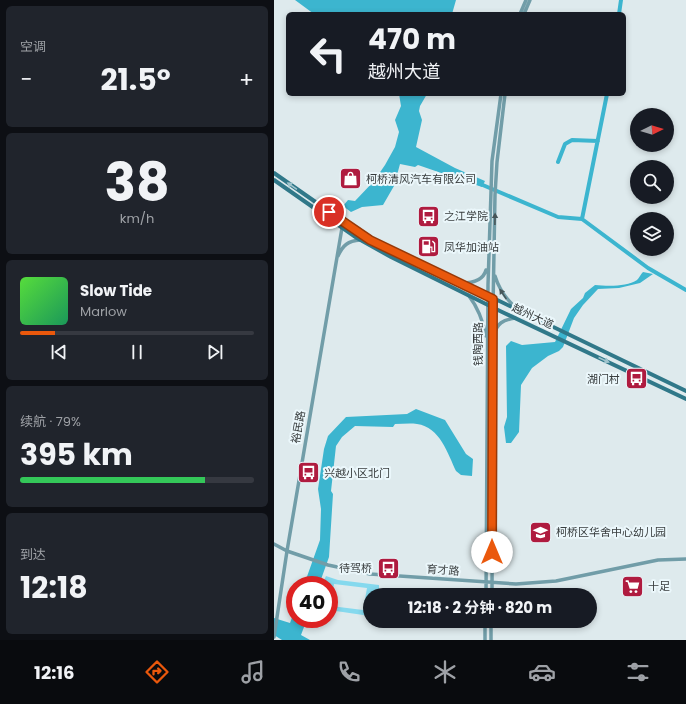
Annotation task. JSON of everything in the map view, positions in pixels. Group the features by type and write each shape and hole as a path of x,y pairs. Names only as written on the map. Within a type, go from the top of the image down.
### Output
{"main road":[{"name":"越州大道","path":"274,173 370,240 488,295 493,299 686,391"},
{"name":"越州大道","path":"274,180 342,228 391,258 686,399"}],"street":[{"path":"521,12 526,0"},
{"path":"525,12 530,0"},
{"name":"钱陶西路","path":"486,588 487,305 490,192 492,161 501,96"},
{"name":"钱陶西路","path":"492,588 493,299 495,195 497,162 505,96"},
{"name":"裕民路","path":"274,637 287,551 344,222"},
{"path":"336,262 342,248 349,242 360,240"},
{"path":"462,283 476,282 485,275 488,266"},
{"path":"494,272 498,287 508,301 518,311"},
{"path":"468,296 477,306 482,320 487,346"},
{"path":"493,340 496,328 504,321 516,318"},
{"name":"育才路","path":"274,544 287,551 328,565 370,574 516,584 556,581 658,560 686,559"},
{"path":"485,628 485,640"},
{"path":"491,628 491,640"}],"shaded area":[{"path":"295,0 456,0 453,12 311,12"},
{"path":"399,96 426,96 419,111 422,120 416,147 455,168 485,181 482,187 418,165 415,167 400,164 394,186 383,205 362,207 351,212 343,206 348,200 355,201 374,181 395,147 399,132 395,120 401,106"},
{"path":"643,272 653,274 640,283 619,288 598,289 583,305 574,318 563,347 532,368 521,385 519,432 511,443 506,443 504,427 507,417 506,346 511,341 522,345 555,342 571,309 583,298 585,293 595,285 611,286 628,284 637,280"},
{"path":"416,409 445,420 466,454 473,459 472,476 461,475 456,471 442,442 432,430 425,426 417,424 395,424 393,427 355,426 342,437 336,446 331,491 333,494 329,557 322,576 307,576 320,540 321,509 318,489 324,449 328,436 346,417 407,414"},
{"path":"338,580 379,585 379,588 367,588 338,584"},
{"path":"338,607 363,610 363,615 338,611"},
{"path":"274,618 286,622 286,628 304,628 301,635 310,640 282,640 274,635"}],"waterway":[{"path":"619,12 621,0"},
{"path":"582,219 607,96"},
{"path":"558,162 565,144 572,140 598,141"},
{"path":"478,183 558,217 582,219 648,268 686,290"}],"place":[{"name":"柯桥清风汽车有限公司","path":"350,179"},
{"name":"之江学院","path":"428,216"},
{"name":"凤华加油站","path":"429,247"},
{"name":"湖门村","path":"636,379"},
{"name":"兴越小区北门","path":"309,473"},
{"name":"柯桥区华舍中心幼儿园","path":"541,532"},
{"name":"待驾桥","path":"388,568"},
{"name":"十足","path":"632,586"}],"route":[{"path":"329,212 370,240 488,295 493,299 492,552"}]}
